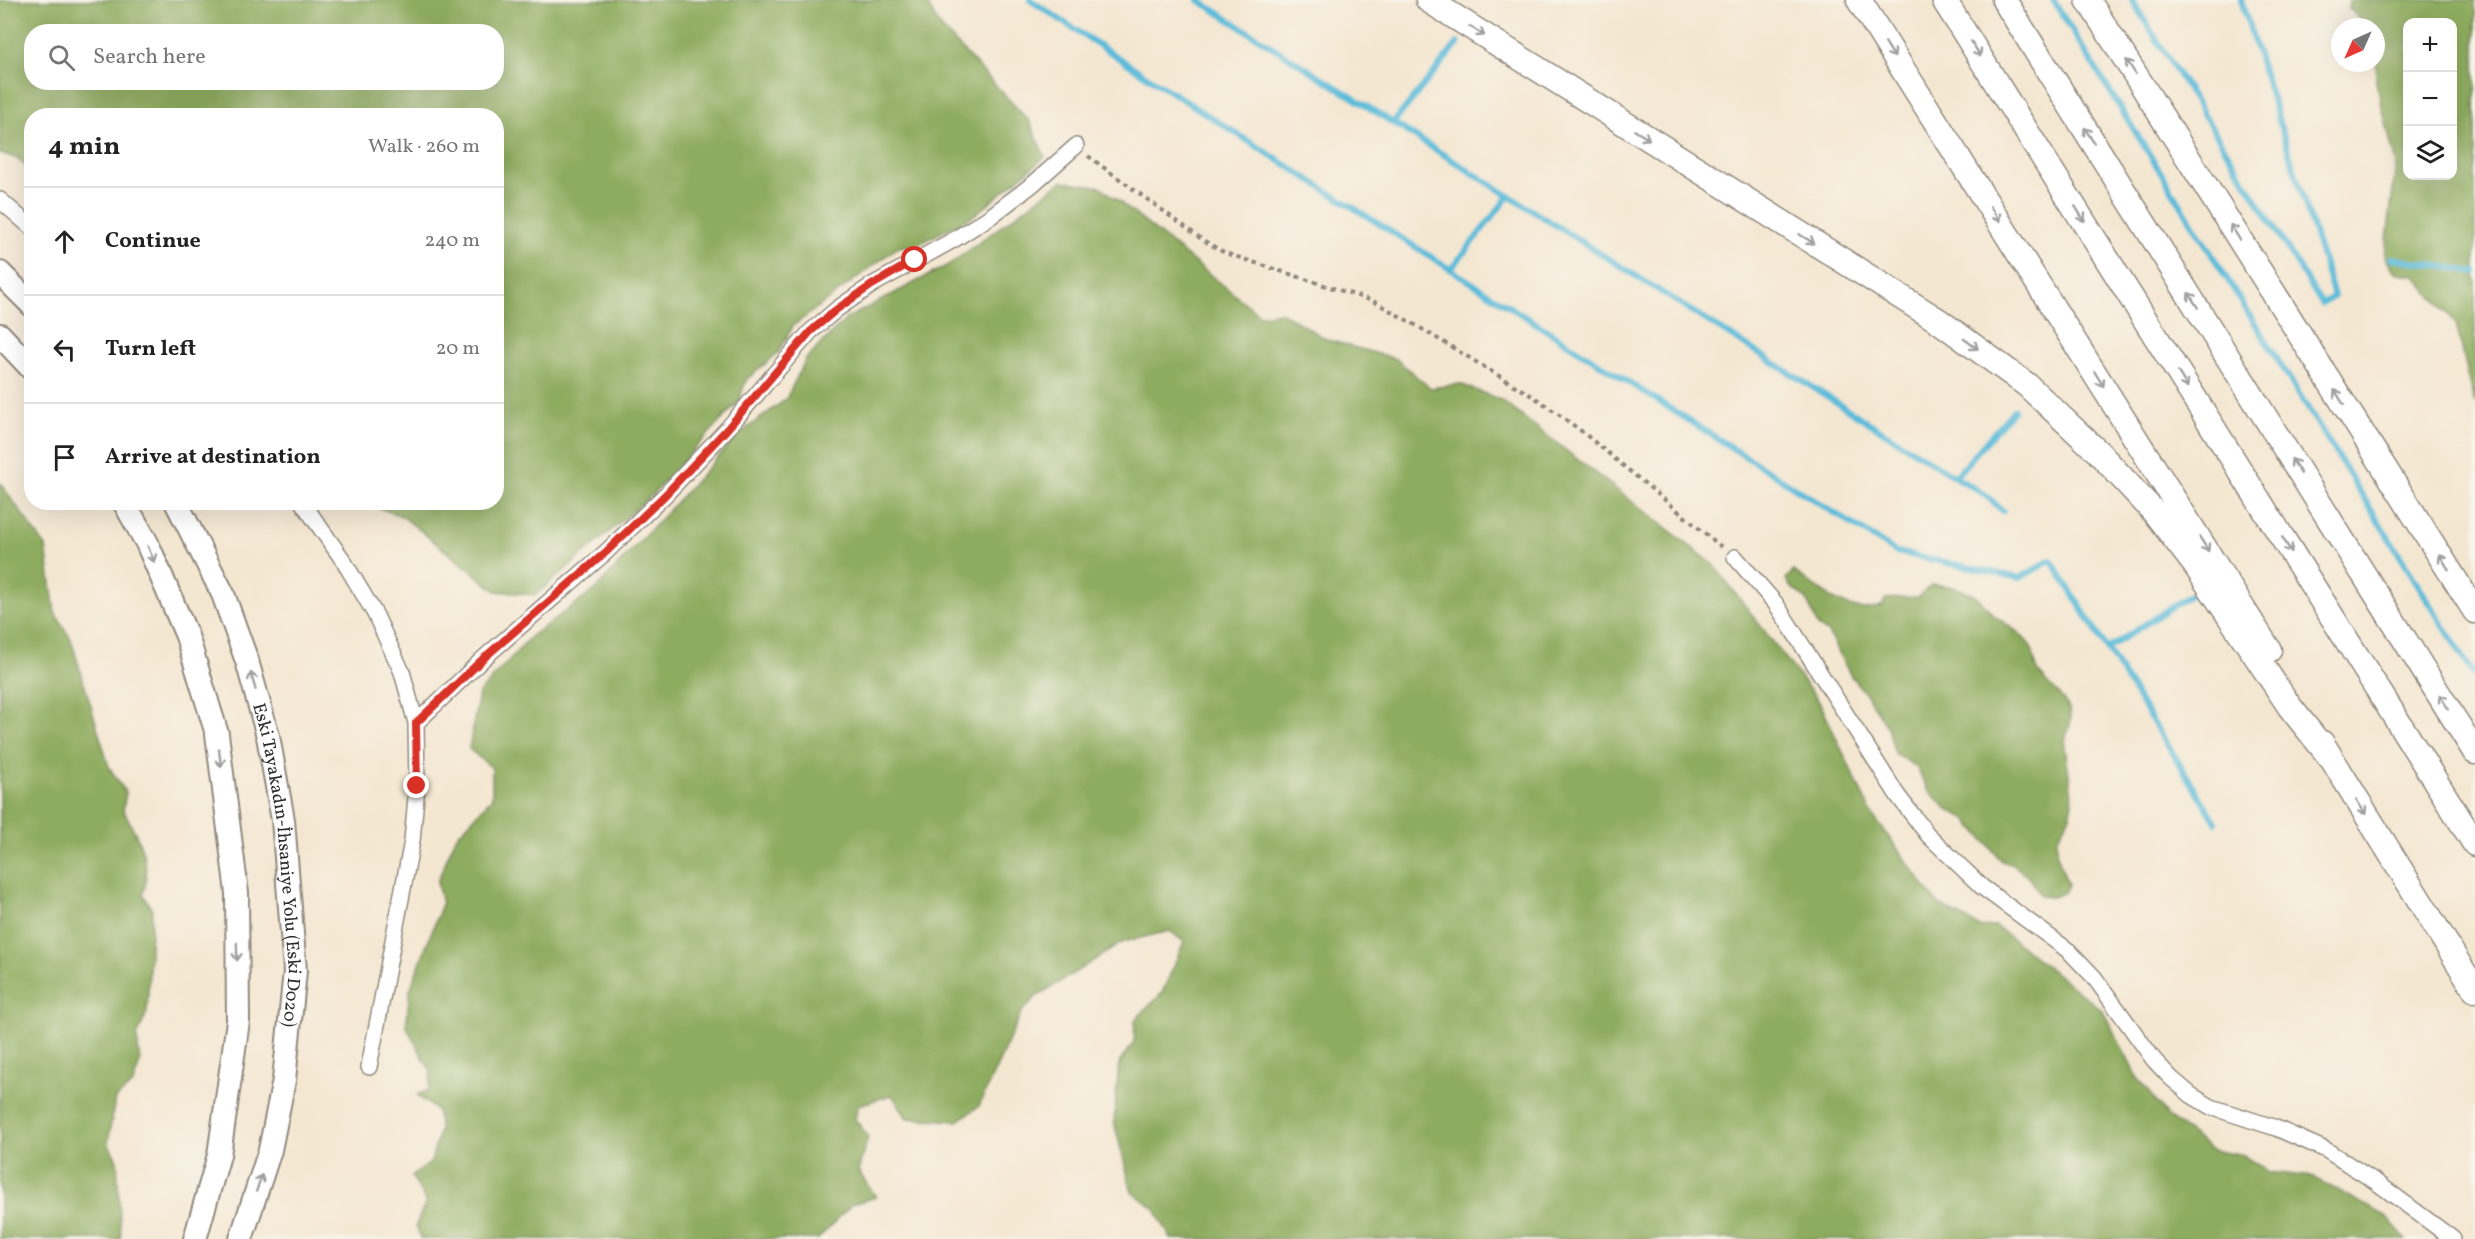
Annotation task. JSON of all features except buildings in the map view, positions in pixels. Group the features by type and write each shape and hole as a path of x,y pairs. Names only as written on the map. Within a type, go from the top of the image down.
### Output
{"highway":[{"path":"1428,0 1939,321 2027,385 2098,452 2154,512 2195,565 2290,707 2330,758"},
{"path":"1859,0 2214,560 2281,670 2330,758 2475,990"},
{"path":"1944,0 2475,844"},
{"path":"2004,0 2475,752"},
{"path":"2088,0 2475,611"}],"main road":[{"path":"0,273 24,297"},
{"path":"0,335 24,360"},
{"name":"Eski Tayakadın-İhsaniye Yolu (Eski D020)","path":"128,510 147,543 187,636 217,734 237,893 238,1022 219,1155 195,1239"},
{"name":"Eski Tayakadın-İhsaniye Yolu (Eski D020)","path":"180,510 224,594 247,661 268,735 284,820 295,971 284,1080 270,1150 242,1239"}],"street":[{"path":"416,723 485,657 606,552 665,495 727,429 810,332 837,309 872,285 955,239 991,216 1033,184 1076,146"},
{"path":"0,200 24,221"},
{"path":"308,510 344,560 375,614 402,672 416,723 417,786 412,841 369,1067"},
{"path":"1735,557 1776,604 1898,796 1928,835 1982,887 2069,951 2094,977 2154,1060 2171,1078 2191,1095 2211,1107 2276,1128 2326,1150 2376,1182 2453,1239"}],"path":[{"path":"1076,146 1195,234 1225,252 1373,301 1537,399 1580,430 1735,557"}],"green space":[{"path":"0,0 925,0 939,25 1030,122 1045,157 973,216 917,245 898,247 793,326 778,353 746,380 739,401 652,495 536,595 496,591 402,516 385,510 504,510 504,108 24,108 24,165 19,159 0,153"},
{"path":"2349,0 2475,0 2475,403 2456,324 2415,276 2395,272 2385,256 2396,164 2376,82 2376,72 2385,72 2385,18 2358,18 2348,7"},
{"path":"1062,181 1101,187 1260,315 1281,312 1328,340 1396,359 1430,388 1460,384 1501,400 1713,564 1820,703 1871,813 1938,904 1982,928 1996,926 2103,1011 2137,1077 2167,1116 2212,1150 2244,1156 2269,1172 2313,1177 2387,1217 2406,1239 1171,1239 1154,1208 1132,1192 1114,1122 1119,1063 1134,1042 1135,1020 1162,993 1184,942 1170,931 1123,942 1037,996 1022,1011 979,1106 958,1121 907,1118 892,1095 858,1105 855,1119 868,1137 858,1171 876,1197 852,1204 818,1239 421,1239 416,1225 426,1202 412,1176 431,1162 440,1129 437,1111 417,1095 429,1090 431,1072 406,1026 410,990 442,904 437,882 456,837 492,798 492,768 469,749 479,693 531,636 595,590 739,434 786,399 806,359 847,318 950,264"},
{"path":"0,483 46,547 55,613 71,639 109,767 126,793 123,810 138,839 145,861 146,883 143,894 152,910 147,1012 137,1037 140,1062 133,1084 115,1099 108,1143 117,1160 121,1239 0,1239"},
{"path":"1793,571 1835,600 1859,608 1871,609 1883,605 1885,599 1918,597 1931,585 1960,589 1976,596 1992,614 2027,642 2039,673 2065,702 2071,718 2064,739 2073,803 2070,816 2057,839 2057,855 2068,885 2064,893 2052,897 2041,896 2027,875 2013,865 2002,861 1966,819 1946,808 1927,789 1917,768 1895,753 1888,728 1851,676 1828,633 1818,626 1807,600 1790,586 1786,579"}],"waterway":[{"path":"1030,0 1896,552 2020,578 2051,560 2216,822"},
{"path":"1198,0 1955,477"},
{"path":"2053,0 2475,676"},
{"path":"2132,0 2322,304 2334,296 2241,0"},
{"path":"1394,122 1458,43"},
{"path":"1452,268 1508,197"},
{"path":"2391,258 2475,272"},
{"path":"2003,511 1984,494 1955,477 2014,410"},
{"path":"2107,649 2190,595"}],"route":[{"path":"417,786 416,723 485,657 558,596 665,495 727,429 810,332 837,309 872,285 915,260"}]}
